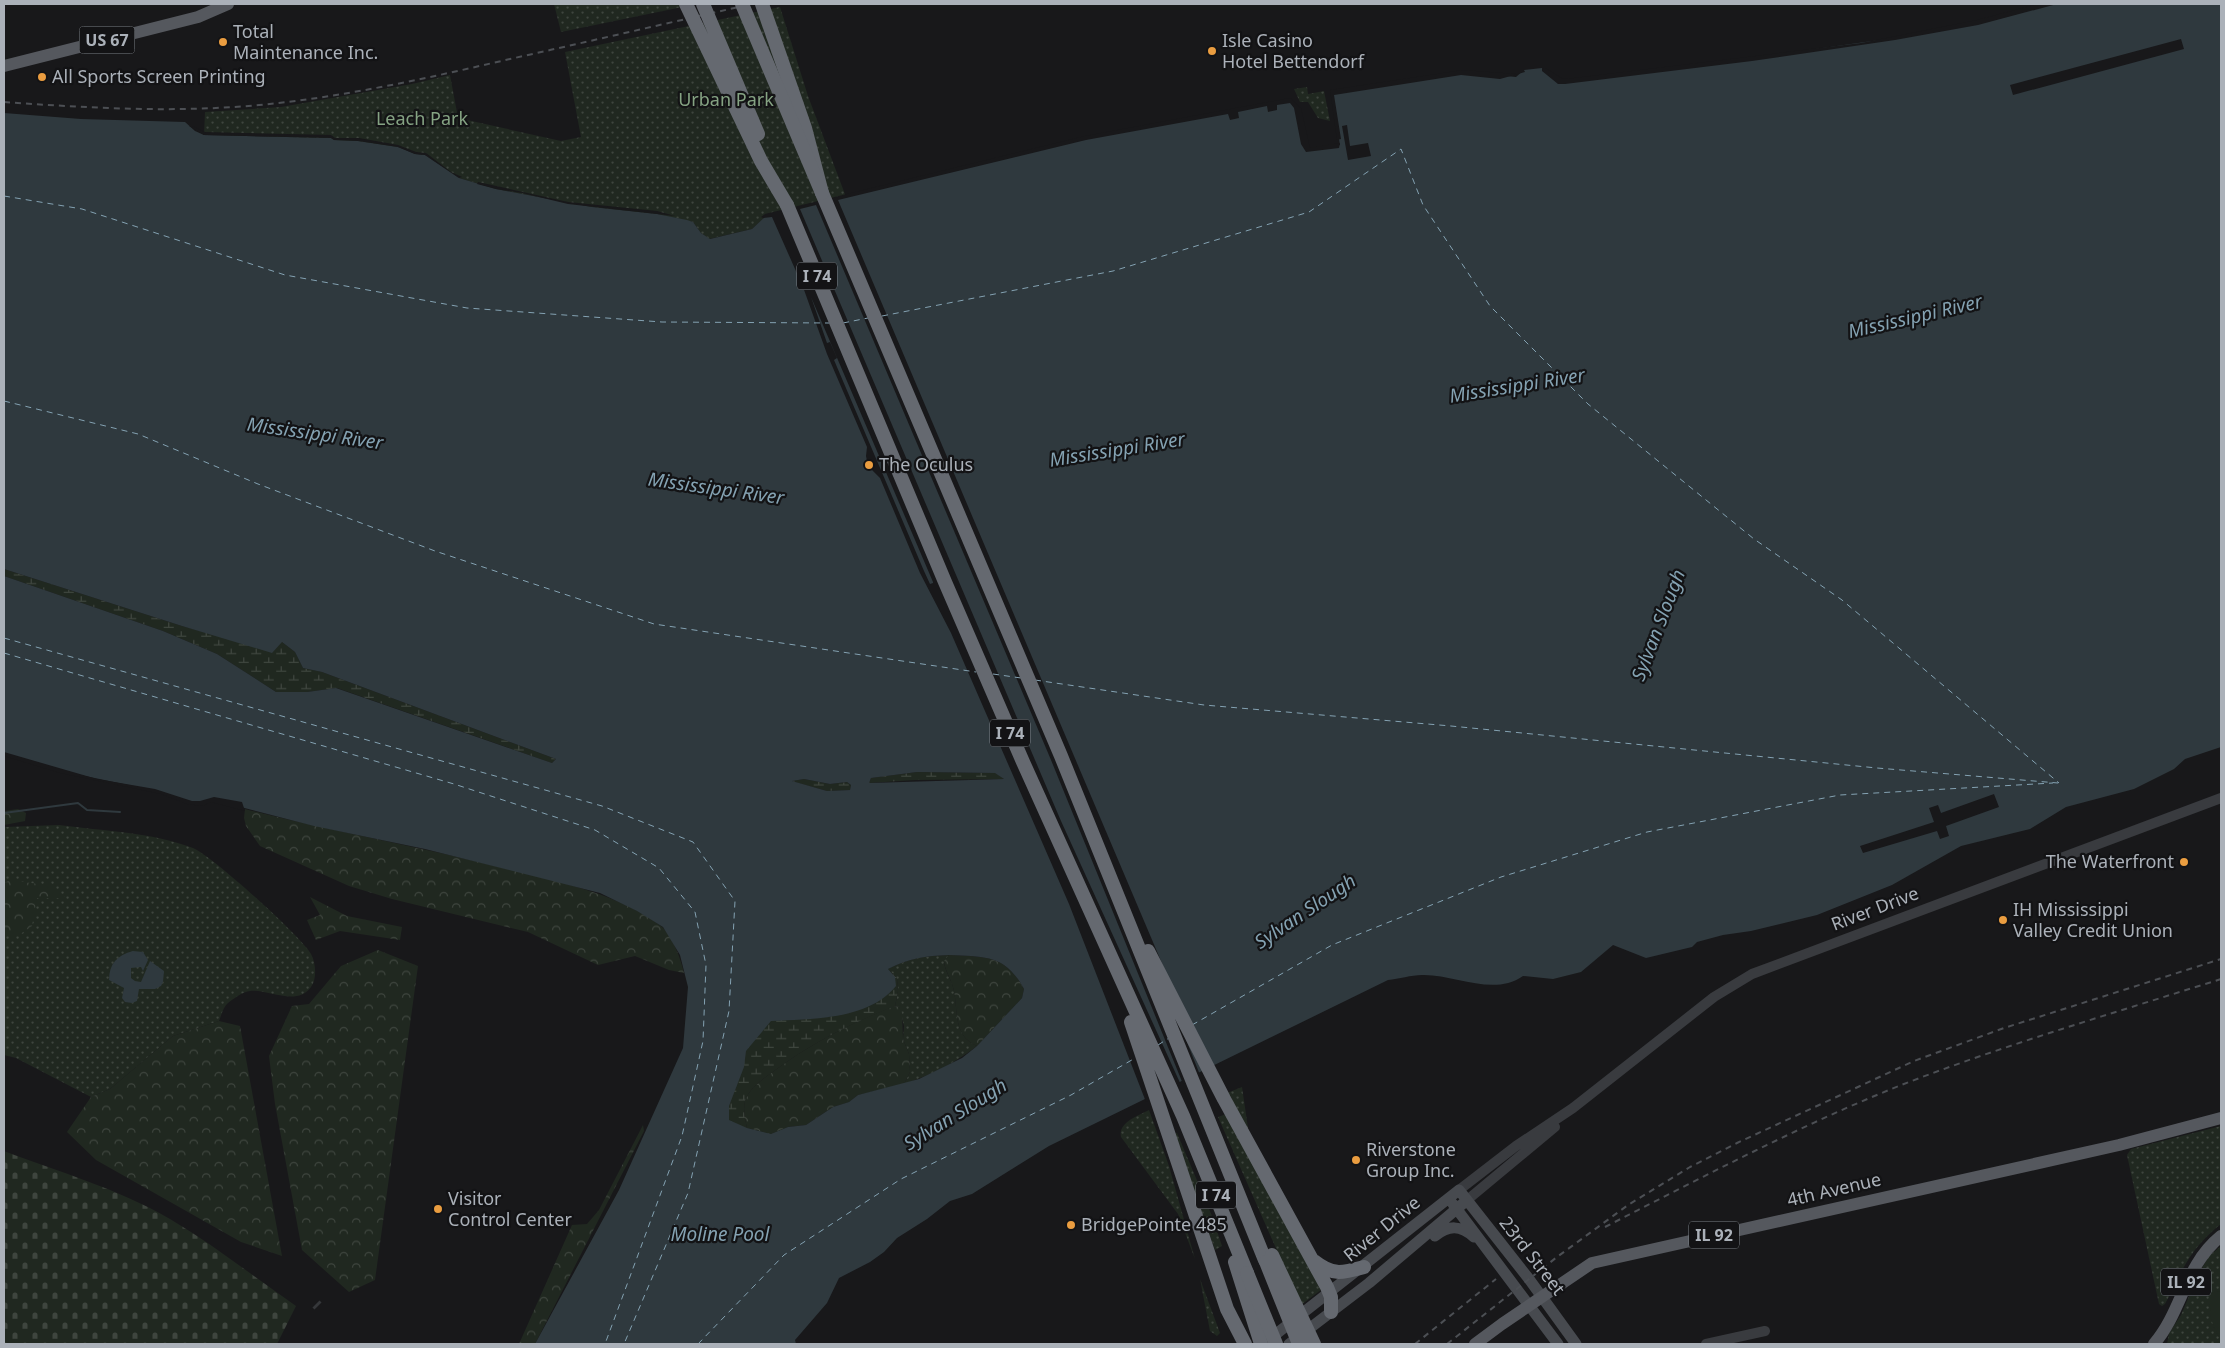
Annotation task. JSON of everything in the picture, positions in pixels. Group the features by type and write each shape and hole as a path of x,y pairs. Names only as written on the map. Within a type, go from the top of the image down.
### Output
{"highway":[{"path":"686,4 761,161 787,205"},
{"name":"I 74","path":"703,4 972,645 1113,964 1183,1116 1227,1223 1243,1276 1276,1344"},
{"name":"I 74","path":"742,4 1054,738 1248,1214 1269,1258"},
{"path":"762,4 805,128 822,193"},
{"path":"1117,893 1224,1099 1330,1293 1331,1312"},
{"path":"1113,964 1164,1124 1227,1309 1245,1344"},
{"path":"1269,1258 1299,1344"},
{"path":"1269,1258 1314,1344"},
{"path":"1313,1260 1328,1270 1336,1272 1347,1272 1364,1267"},
{"path":"1243,1276 1262,1344"},
{"path":"1227,1309 1233,1344"}],"main road":[{"name":"US 67","path":"10,65 198,17 228,4"},
{"name":"4th Avenue","path":"1475,1344 1580,1270 1604,1260 2119,1145 2221,1118"},
{"name":"River Drive","path":"1262,1344 1364,1267 1459,1190"},
{"name":"23rd Street","path":"1459,1190 1543,1297 1576,1344"},
{"name":"23rd Street","path":"1449,1198 1485,1249 1558,1344"},
{"name":"River Drive","path":"1288,1344 1384,1270 1466,1201"},
{"path":"1384,1270 1409,1256 1446,1228 1457,1227 1464,1230 1485,1249"},
{"name":"IL 92","path":"2154,1344 2173,1314 2192,1270 2206,1250 2221,1236"}],"street":[{"name":"River Drive","path":"1459,1190 1516,1146 1573,1108 1714,997 1752,974 2221,798"},
{"name":"River Drive","path":"1466,1201 1560,1123 1573,1108"},
{"path":"1706,1344 1765,1331"}],"green space":[{"path":"554,4 697,4 561,32"},
{"path":"780,7 808,96 846,197 766,216 752,229 709,239 701,233 693,222 657,214 592,207 496,189 459,178 425,155 398,147 265,136 204,135 205,112 281,107 412,84 450,75 458,118 561,141 581,137 565,52"},
{"path":"1307,87 1308,94 1324,91 1330,121 1318,118 1308,102 1300,102 1294,89"},
{"path":"4,569 207,633 282,642 295,652 303,668 322,672 556,759 552,763 337,688 307,692 276,692 217,654 163,631 4,576"},
{"path":"917,772 996,773 1004,779 915,780 869,783 871,778"},
{"path":"804,779 830,784 847,782 851,785 850,790 827,791 791,781"},
{"path":"18,809 26,813 25,821 4,825 4,811"},
{"path":"245,809 482,863 591,891 627,906 661,926 669,935 676,948 684,973 669,970 635,956 598,965 528,932 392,899 349,886 260,846 246,826 244,818"},
{"path":"59,825 161,838 193,848 203,854 255,897 304,945 311,954 315,966 313,984 305,993 298,996 290,997 257,991 247,991 241,994 231,1000 226,1006 219,1021 173,1036 110,1089 91,1097 16,1058 4,1055 4,827"},
{"path":"10,880 52,886 66,898 37,898 32,926 19,935 4,935 4,883"},
{"path":"310,897 347,916 402,927 400,940 340,931 316,940 307,920 320,915"},
{"path":"378,950 418,966 375,1280 349,1292 302,1250 275,1104 269,1056 292,1006 309,1004 341,966"},
{"path":"949,955 944,962 954,992 959,1027 969,1041 977,1046 942,1068 904,1084 910,1072 909,1054 903,1039 904,1026 899,1007 895,1006 898,991 897,978 888,969 917,958"},
{"path":"949,955 984,957 1001,963 1017,978 1024,989 1022,998 977,1046 969,1041 959,1027 954,992 944,961"},
{"path":"888,969 897,978 898,991 895,1006 818,1042 765,1077 747,1096 744,1104 744,1114 747,1128 771,1134 788,1127 776,1137 722,1125 747,1016"},
{"path":"894,1006 899,1007 902,1013 903,1039 909,1054 910,1072 904,1084 858,1095 849,1102 833,1107 806,1125 788,1127 771,1134 747,1128 744,1111 745,1101 753,1088 761,1081 818,1042"},
{"path":"219,1021 240,1026 282,1256 241,1242 96,1160 67,1132 91,1097 110,1089 173,1036"},
{"path":"1242,1087 1248,1128 1246,1129 1227,1093"},
{"path":"1149,1110 1169,1166 1195,1259 1178,1214 1121,1137 1121,1132 1126,1123"},
{"path":"1226,1114 1321,1290 1301,1305 1218,1117"},
{"path":"643,1125 644,1131 535,1344 519,1344 572,1225 587,1224 599,1210"},
{"path":"2221,1126 2221,1224 2194,1252 2165,1304 2162,1306 2159,1304 2127,1155 2131,1149"},
{"path":"1177,1133 1212,1216 1222,1246 1215,1250 1174,1134"},
{"path":"4,1151 89,1182 150,1208 218,1250 296,1306 277,1344 4,1344"},
{"path":"2221,1246 2221,1344 2167,1344 2169,1333 2181,1315 2198,1275 2209,1256"},
{"path":"1200,1279 1220,1333 1217,1336 1210,1331"},
{"path":"2210,1291 2221,1292 2221,1340 2214,1329 2211,1317"}],"water":[{"path":"2048,4 2221,4 2221,747 2185,759 2174,769 2134,789 2066,807 2030,829 1961,846 1892,885 1817,915 1751,931 1723,935 1697,942 1692,947 1646,958 1613,945 1581,972 1553,979 1523,976 1499,985 1487,985 1422,975 1388,980 1049,1146 972,1194 950,1201 927,1219 897,1238 884,1252 870,1262 839,1278 827,1303 795,1340 796,1344 535,1344 619,1190 683,1048 688,987 680,955 663,927 637,911 600,893 425,849 314,826 210,799 202,804 188,802 162,792 61,771 4,753 4,576 163,631 217,654 276,692 307,692 336,688 552,763 556,759 322,672 303,668 295,652 282,642 272,653 4,569 4,113 81,119 185,122 195,131 204,135 331,138 334,140 358,141 398,147 415,154 425,155 459,178 496,189 592,207 657,214 687,220 693,222 701,233 710,239 752,229 766,216 1085,139 1290,101 1299,109 1308,150 1340,145 1331,92 1463,72 1516,77 1524,70 1542,68 1562,82 1694,66 1929,33","holes":["917,772 995,773 1004,779 869,783 871,778","804,779 830,784 847,782 851,785 850,790 827,791 792,781","973,956 984,957 1001,963 1017,978 1024,989 1022,998 977,1046 962,1058 919,1079 858,1095 849,1102 833,1107 806,1125 788,1127 771,1134 747,1128 729,1120 729,1106 744,1067 746,1051 771,1021 838,1016 871,1006 885,997 896,986 895,977 888,969 925,957"]},
{"path":"133,951 143,952 148,960 143,971 141,967 131,968 131,978 135,981 141,982 150,961 164,971 161,986 155,989 139,989 137,1001 132,1003 125,1002 122,998 124,988 109,980 109,974 112,965 118,958"}],"pier":[{"path":"2038,4 2057,4 1978,25 1895,40 1752,61 1565,84 1558,84 1542,71 1542,68 1547,69 1563,79 1861,43 1977,20"},
{"path":"2181,39 2184,49 2013,95 2010,85"},
{"path":"1463,70 1516,74 1520,70 1525,72 1500,79 1461,75 1334,95 1341,139 1337,140 1330,90"},
{"path":"1290,98 1301,108 1310,148 1340,143 1339,148 1306,152 1301,144 1294,108 1290,103 1277,105 1277,110 1268,112 1267,106 1238,112 1239,118 1230,120 1228,114 1086,140 838,200 1164,968 1181,1027 1200,1075 1183,1084 1051,760 816,205 800,209 1061,821 1181,1085 1146,1102 1069,904 951,633 920,573 880,478 868,466 867,447 827,354 803,287 772,217 761,217 765,214 1085,136","holes":["811,297 933,582 930,584 924,571 834,360 837,358 830,342 827,343"]},
{"path":"1347,125 1350,146 1368,143 1371,156 1348,160 1342,126"},
{"path":"189,126 205,132 331,135 335,138 359,138 398,145 416,152 426,153 451,172 462,177 459,178 425,155 415,154 398,147 358,141 334,140 331,138 204,135"},
{"path":"478,182 568,202 657,211 675,216 568,204 496,189 477,184"},
{"path":"4,752 97,779 155,789 192,801 214,797 242,802 245,811 211,802 202,806 187,804 161,794 60,773 4,756"},
{"path":"1994,794 1999,807 1946,826 1949,836 1940,839 1937,831 1863,853 1860,846 1934,822 1929,808 1938,805 1941,813"}],"waterway":[{"path":"4,813 78,803 87,810 120,812"}],"ferry route":[{"path":"882,316 1113,271 1309,212 1401,149 1423,205 1490,306 1588,404 1754,539 1842,600 2059,783"},
{"path":"4,196 82,209 285,275 467,308 662,322 829,323"},
{"path":"843,323 868,318"},
{"path":"4,401 138,434 258,484 435,551 654,624 976,672"},
{"path":"4,638 602,806 693,842 735,901 729,1011 688,1193 624,1344"},
{"path":"4,653 454,784 595,830 659,868 695,912 706,965 703,1041 682,1136 605,1344"},
{"path":"993,674 1021,678"},
{"path":"1035,680 1204,705 1451,726 1877,768 2058,783"},
{"path":"1192,1025 1332,945 1501,877 1647,832 1840,795 2053,783"},
{"path":"1158,1045 1169,1038"},
{"path":"698,1344 784,1255 901,1179 1071,1095 1137,1057"}],"railway":[{"path":"4,102 100,108 163,109 195,109 291,102 417,80 752,4"},
{"path":"1447,1344 1557,1257 1628,1205 1690,1167 1737,1143 1914,1061 2004,1028 2221,959"},
{"path":"1605,1227 1793,1132 1909,1082 2025,1041 2221,979"},
{"path":"1415,1344 1496,1279"}],"place":[{"name":"Total Maintenance Inc.","path":"223,42"},
{"name":"Isle Casino Hotel Bettendorf","path":"1212,51"},
{"name":"All Sports Screen Printing","path":"42,77"},
{"name":"The Oculus","path":"869,465"},
{"name":"The Waterfront","path":"2184,862"},
{"name":"IH Mississippi Valley Credit Union","path":"2003,920"},
{"name":"Riverstone Group Inc.","path":"1356,1160"},
{"name":"Visitor Control Center","path":"438,1209"},
{"name":"BridgePointe 485","path":"1071,1225"}],"park label":[{"name":"Urban Park","path":"726,100"},
{"name":"Leach Park","path":"422,119"}],"water label":[{"name":"Mississippi River","path":"1915,316"},
{"name":"Mississippi River","path":"1517,385"},
{"name":"Mississippi River","path":"315,433"},
{"name":"Mississippi River","path":"1117,449"},
{"name":"Mississippi River","path":"716,488"},
{"name":"Sylvan Slough","path":"1658,625"},
{"name":"Sylvan Slough","path":"1305,911"},
{"name":"Sylvan Slough","path":"955,1114"},
{"name":"Moline Pool","path":"720,1234"}]}
